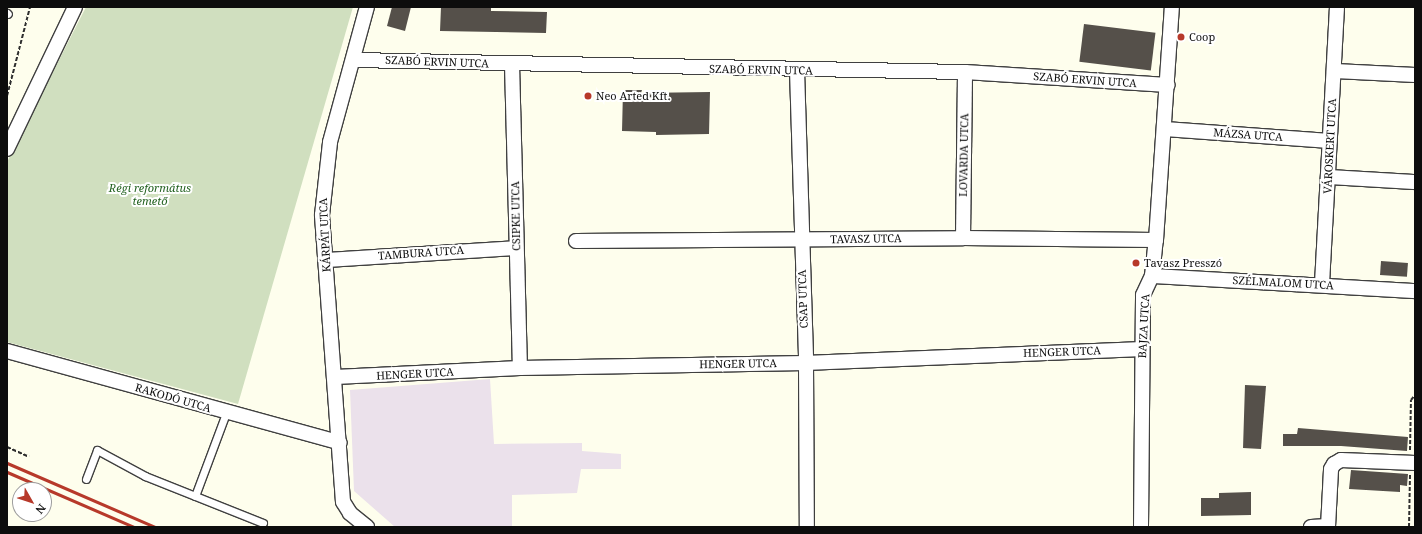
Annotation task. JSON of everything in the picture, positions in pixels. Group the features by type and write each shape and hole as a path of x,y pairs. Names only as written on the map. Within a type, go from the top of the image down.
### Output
{"street":[{"path":"7,149 75,7"},
{"name":"KÁRPÁT UTCA","path":"367,7 354,60 330,142 325,173 322,215 344,502 350,513 367,527"},
{"name":"BAJZA UTCA","path":"1141,527 1143,295 1152,276 1156,240 1165,129 1172,7"},
{"name":"VÁROSKERT UTCA","path":"1322,284 1335,71 1337,7"},
{"name":"SZABÓ ERVIN UTCA","path":"354,60 797,70 965,72 1168,85"},
{"name":"CSIPKE UTCA","path":"512,64 520,368"},
{"name":"CSAP UTCA","path":"797,70 801,240 806,363 807,527"},
{"path":"1335,71 1415,75"},
{"name":"LOVARDA UTCA","path":"963,238 965,72"},
{"name":"MÁZSA UTCA","path":"1165,129 1330,141"},
{"path":"1328,177 1415,182"},
{"name":"TAVASZ UTCA","path":"576,240 963,238 1156,240"},
{"name":"TAMBURA UTCA","path":"326,260 516,248"},
{"name":"SZÉLMALOM UTCA","path":"1152,276 1322,284 1415,292"},
{"name":"HENGER UTCA","path":"335,377 520,368 806,363 1142,349"},
{"name":"RAKODÓ UTCA","path":"7,351 226,413 340,443"},
{"path":"1311,527 1328,527 1331,469 1334,464 1341,460 1412,463"}],"lane":[{"path":"195,496 226,413"},
{"path":"86,479 97,450 145,476 263,523"}],"path":[{"path":"7,96 30,7"},
{"path":"1410,527 1412,463 1411,400 1415,395"},
{"path":"7,447 29,457"}],"shaded area":[{"path":"490,379 494,444 582,443 582,451 621,454 621,469 581,469 577,493 512,495 512,527 395,527 354,491 350,390"}],"green space":[{"name":"Régi református temető","path":"86,7 353,7 238,404 7,342 7,162"}],"building":[{"path":"392,7 411,7 405,31 387,26"},
{"path":"441,7 491,7 491,11 547,12 546,33 440,31"},
{"path":"1084,24 1155,33 1151,70 1079,62"},
{"path":"623,90 642,90 641,93 710,92 709,134 656,135 656,132 622,131"},
{"path":"1381,261 1408,263 1407,277 1380,275"},
{"path":"1245,385 1266,386 1261,449 1243,448"},
{"path":"1298,428 1408,437 1407,451 1341,446 1283,446 1283,434 1297,434"},
{"path":"1351,470 1408,474 1407,486 1400,485 1400,492 1349,489"},
{"path":"1251,492 1251,515 1201,516 1201,498 1219,498 1219,493"}],"railway":[{"path":"7,463 155,527"},
{"path":"7,472 134,527"}],"place":[{"name":"Coop","path":"1181,37"},
{"name":"Neo Arted Kft.","path":"588,96"},
{"name":"Tavasz Presszó","path":"1136,263"}]}
